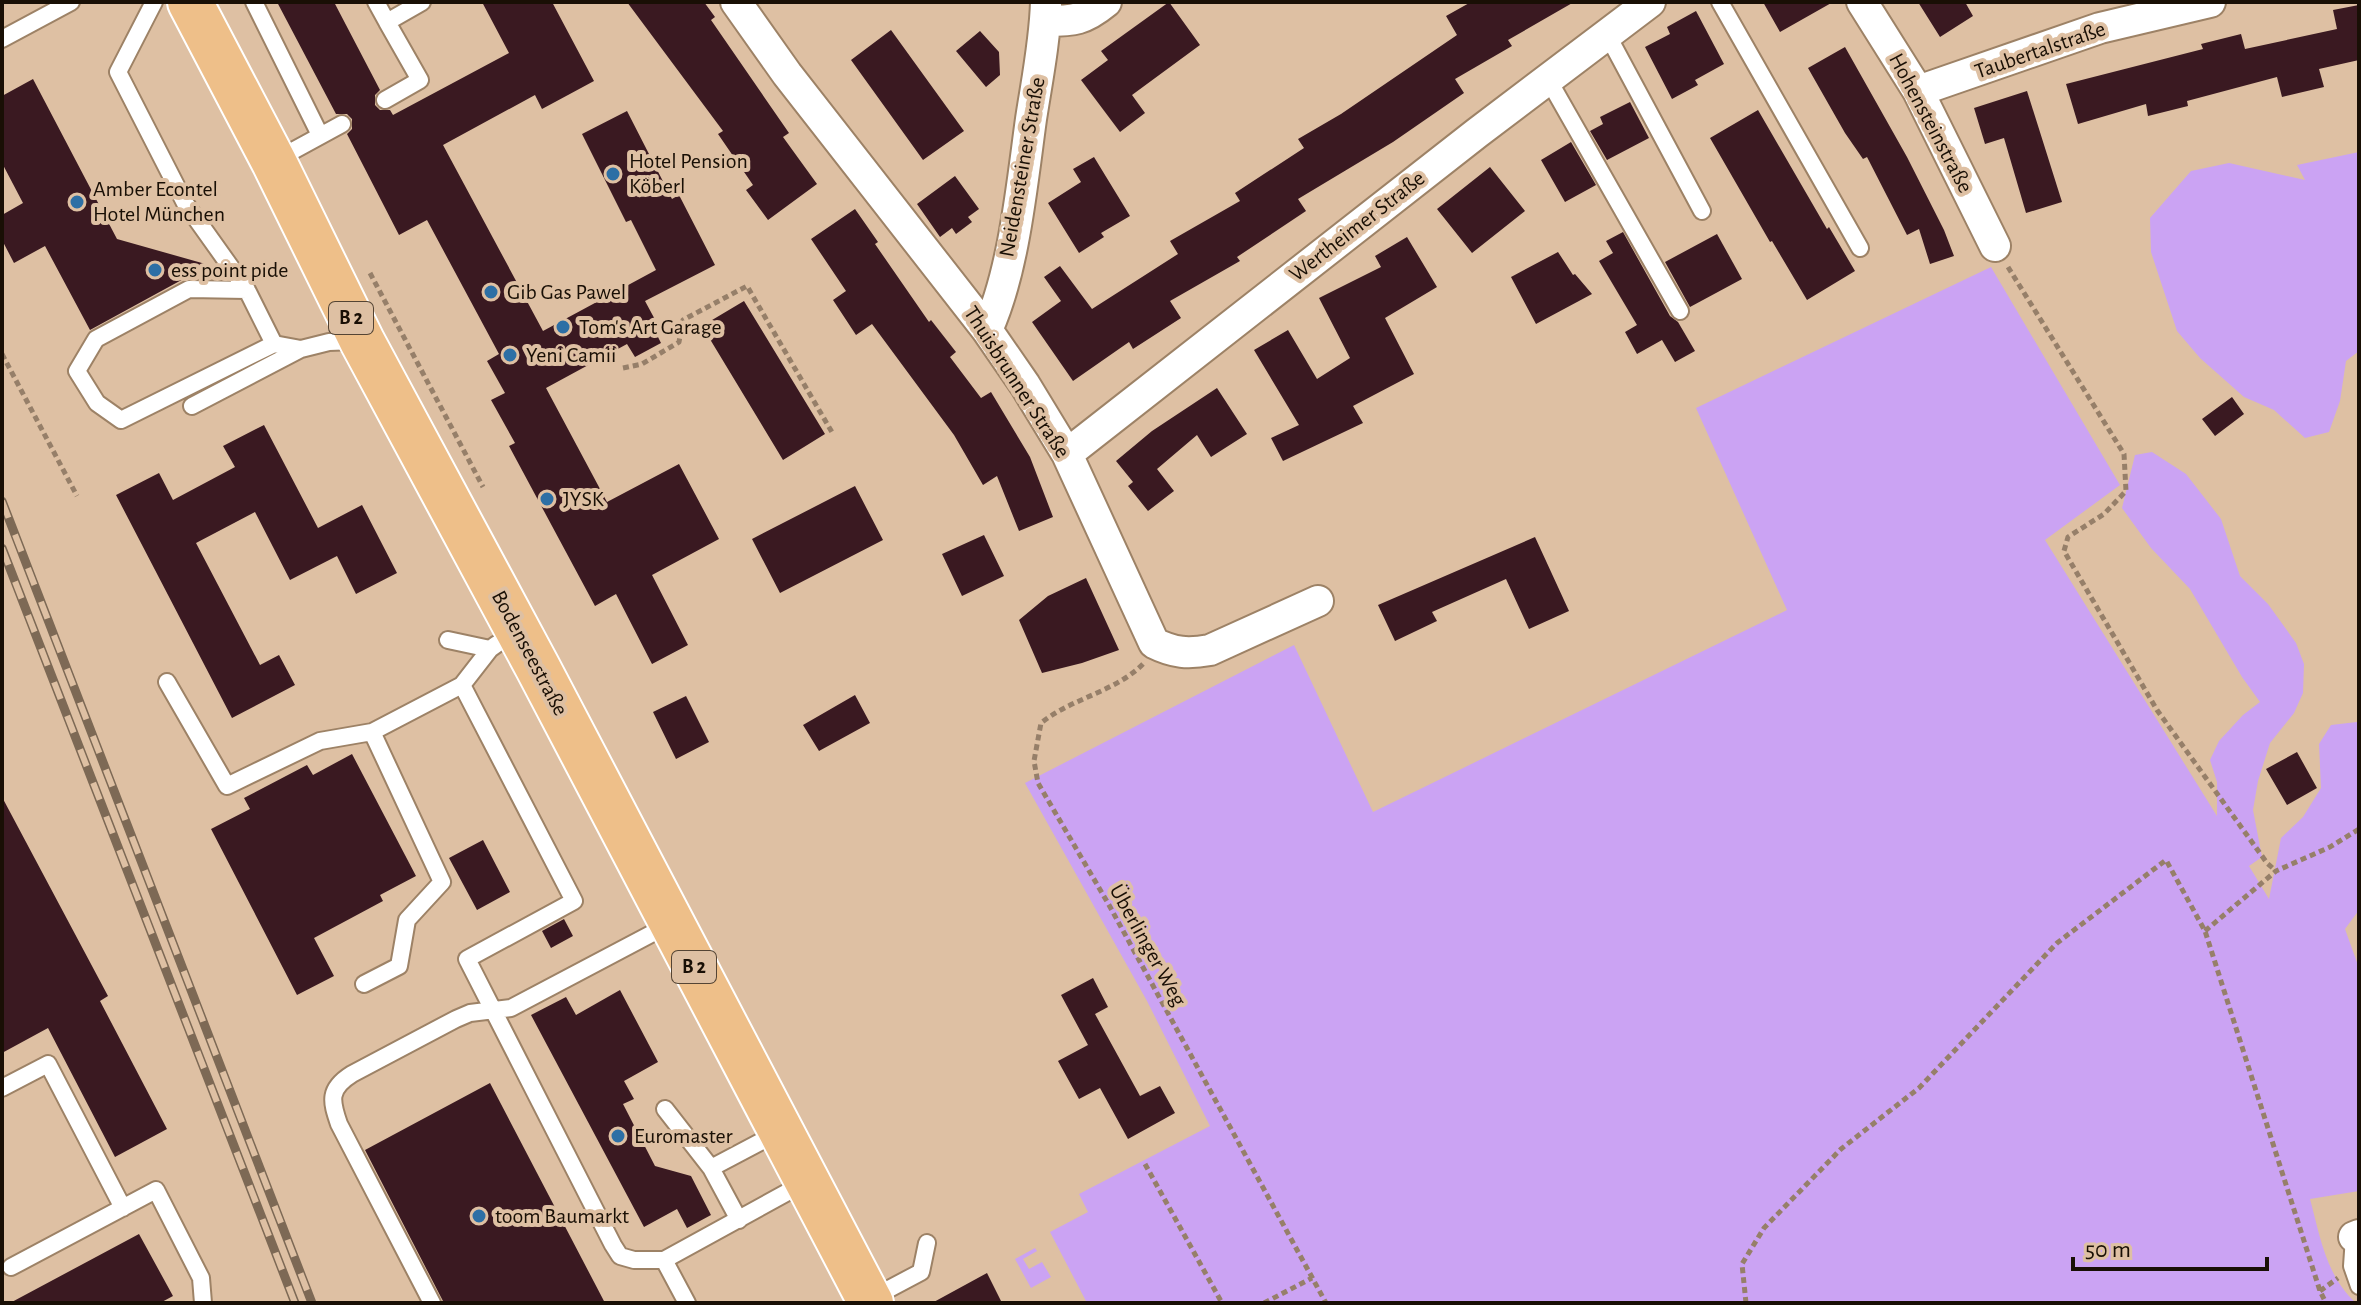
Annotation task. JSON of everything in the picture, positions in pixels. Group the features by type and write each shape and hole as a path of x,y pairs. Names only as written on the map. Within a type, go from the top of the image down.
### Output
{"main road":[{"name":"Bodenseestraße","path":"190,2 274,162 504,640 671,923 870,1301"}],"street":[{"name":"Thuisbrunner Straße","path":"736,2 787,74 987,330 1025,385 1067,454 1154,643"},
{"path":"1046,12 1076,20 1088,16 1106,2"},
{"name":"Wertheimer Straße","path":"1067,454 1650,2"},
{"name":"Hohensteinstraße","path":"1862,2 1918,91 1995,246"},
{"name":"Taubertalstraße","path":"1918,91 2100,28 2210,2"},
{"name":"Neidensteiner Straße","path":"987,330 996,308 1019,204 1046,12"},
{"path":"1154,643 1171,651 1191,654 1210,650 1318,601"}],"lane":[{"path":"2,39 71,2"},
{"path":"154,2 118,72 185,203 247,290 274,344"},
{"path":"254,2 320,135"},
{"path":"376,2 420,80 385,100"},
{"path":"387,22 422,2"},
{"path":"1720,2 1860,248"},
{"path":"1607,34 1702,211"},
{"path":"1548,79 1680,311"},
{"path":"274,162 342,124"},
{"path":"247,290 189,289 96,339 77,371 97,403 121,420 274,344 301,349"},
{"path":"192,406 301,349 329,342 362,341"},
{"path":"448,640 504,640"},
{"path":"167,682 227,786 320,741 372,732 462,685 504,640"},
{"path":"462,685 574,901 467,959 491,1011 620,1256 634,1260 664,1260 807,1181"},
{"path":"364,984 399,966 407,920 442,882 372,732"},
{"path":"432,1303 339,1124 332,1104 335,1089 352,1074 456,1019 470,1013 511,1008 671,923"},
{"path":"2,1088 48,1064 123,1208"},
{"path":"665,1109 711,1168 739,1220"},
{"path":"711,1168 781,1131"},
{"path":"2,1251 7,1269 156,1190 201,1278 203,1303"},
{"path":"2357,1236 2352,1266 2359,1286"},
{"path":"870,1301 921,1272 927,1243"},
{"path":"664,1260 687,1303"}],"path":[{"path":"1995,246 2124,454 2126,491 2104,514 2068,537 2064,551 2157,710 2267,863 2276,871"},
{"path":"623,368 642,364 679,342 683,320 747,286 833,434"},
{"path":"2,354 77,496"},
{"name":"Überlinger Weg","path":"1154,643 1150,658 1137,670 1055,712 1041,723 1034,761 1038,783 1109,905 1326,1303"},
{"path":"2205,931 2276,871 2330,847 2359,829"},
{"path":"1746,1303 1742,1264 1764,1228 1841,1149 1919,1088 2057,943 2166,860 2205,931 2326,1303"},
{"path":"1145,1164 1222,1303"},
{"path":"1264,1303 1312,1278"}],"shaded area":[{"path":"2359,152 2359,351 2346,361 2340,401 2329,432 2305,438 2274,410 2244,397 2200,358 2177,331 2151,252 2150,218 2191,171 2229,163 2305,180 2297,165"},
{"path":"1991,267 2120,485 2045,540 2217,816 2217,782 2210,760 2219,741 2260,702 2190,589 2151,548 2122,508 2135,455 2152,452 2186,474 2221,519 2240,576 2268,604 2296,643 2304,664 2303,693 2294,713 2270,743 2253,810 2262,857 2249,866 2269,899 2281,838 2303,817 2321,788 2319,744 2331,725 2359,724 2359,910 2345,929 2359,968 2359,1191 2310,1199 2331,1268 2356,1303 1087,1303 1050,1232 1088,1212 1079,1194 1210,1126 1147,1001 1025,783 1294,645 1373,812 1787,610 1696,408"},
{"path":"1035,1248 1037,1251 1023,1259 1029,1269 1042,1262 1051,1277 1031,1288 1015,1259"}],"building":[{"path":"277,2 334,2 380,90 375,95 375,105 380,110 390,110 393,115 509,53 482,2 552,2 594,81 542,109 535,95 443,145 543,331 656,270 631,220 626,222 582,134 627,111 672,199 679,195 715,265 645,301 659,327 654,329 661,343 635,357 627,344 546,388 607,502 679,464 719,539 652,575 688,645 652,664 616,594 595,606 509,446 515,443 491,400 505,393 487,361 499,354 427,220 399,235 347,134 352,129 352,119 347,114 336,114"},
{"path":"627,2 704,2 715,17 711,20 789,133 783,137 817,184 768,220 746,190 753,185 718,134 723,131"},
{"path":"1169,2 1200,45 1132,95 1145,113 1120,132 1081,80 1108,60 1101,51"},
{"path":"1471,2 1574,2 1508,40 1512,46 1455,79 1464,93 1393,142 1298,199 1306,211 1237,257 1240,261 1170,301 1181,318 1133,349 1129,342 1073,381 1032,322 1061,301 1044,277 1060,266 1092,309 1178,254 1170,241 1240,201 1235,193 1304,148 1298,139 1341,114 1457,35 1446,16"},
{"path":"1763,2 1833,2 1780,32"},
{"path":"1918,2 1965,2 1973,16 1940,37"},
{"path":"2359,5 2359,60 2319,69 2324,87 2282,97 2277,77 2187,101 2188,106 2148,116 2146,104 2078,124 2066,84 2203,49 2201,44 2241,34 2245,49 2337,29 2333,10"},
{"path":"1696,11 1724,64 1695,80 1698,85 1672,99 1645,47 1670,34 1667,27"},
{"path":"891,30 964,131 923,160 851,60"},
{"path":"980,31 999,52 1000,75 986,87 956,51"},
{"path":"1845,47 1907,157 1954,256 1930,264 1919,229 1907,235 1867,157 1863,159 1845,133 1808,68"},
{"path":"33,79 117,239 209,265 90,330 45,246 14,263 2,240 2,215 23,203 2,163 2,96"},
{"path":"2027,91 2062,202 2026,213 2004,138 1985,144 1974,108"},
{"path":"1630,102 1649,138 1607,160 1590,131 1603,124 1600,117"},
{"path":"1758,110 1855,271 1807,300 1710,138"},
{"path":"1571,142 1596,185 1565,202 1541,160"},
{"path":"1094,157 1130,216 1101,233 1104,237 1079,253 1048,203 1081,182 1073,169"},
{"path":"1490,167 1525,211 1472,253 1437,209"},
{"path":"955,176 979,209 968,217 972,222 956,234 952,228 940,237 917,204"},
{"path":"855,209 878,242 875,244 929,322 931,320 956,352 950,357 981,398 991,392 1030,457 1053,517 1019,531 997,476 983,485 954,435 872,324 856,335 833,300 846,291 811,239"},
{"path":"1623,232 1670,316 1678,322 1695,351 1675,362 1662,340 1637,354 1625,332 1637,325 1599,261 1613,253 1606,241"},
{"path":"1717,234 1742,279 1690,307 1665,262"},
{"path":"1407,237 1437,287 1385,318 1414,374 1353,406 1363,423 1283,461 1271,438 1299,425 1254,350 1288,330 1317,379 1350,358 1319,298 1381,267 1375,256"},
{"path":"1558,252 1573,275 1592,294 1536,324 1511,277"},
{"path":"744,301 825,434 783,460 702,326"},
{"path":"1217,388 1247,434 1211,457 1197,435 1157,469 1174,491 1148,511 1128,486 1133,482 1116,461 1152,431"},
{"path":"2232,397 2244,414 2215,436 2202,419"},
{"path":"264,425 318,528 362,505 397,573 356,594 337,556 290,580 255,512 196,543 260,665 279,655 295,685 232,718 116,495 159,473 173,500 235,467 223,446"},
{"path":"855,486 883,540 780,593 752,539"},
{"path":"984,535 1004,576 962,596 942,554"},
{"path":"1535,537 1569,611 1529,629 1506,579 1432,612 1437,621 1395,641 1378,605"},
{"path":"1086,578 1119,650 1042,673 1019,620 1048,596"},
{"path":"855,695 870,723 819,751 803,725"},
{"path":"686,696 709,742 676,759 653,712"},
{"path":"2297,752 2317,788 2287,805 2266,769"},
{"path":"352,754 416,876 380,895 383,901 314,938 334,976 297,995 211,829 250,809 244,798 307,765 313,775"},
{"path":"2,797 108,996 100,1001 167,1129 115,1157 48,1028 2,1053"},
{"path":"483,840 510,892 477,910 449,858"},
{"path":"564,919 573,936 551,948 542,931"},
{"path":"1093,978 1108,1007 1095,1014 1140,1096 1160,1086 1175,1113 1128,1139 1100,1088 1079,1099 1058,1061 1088,1045 1061,995"},
{"name":"Euromaster","path":"620,990 658,1062 624,1081 634,1099 623,1104 655,1166 691,1176 711,1215 687,1228 677,1209 644,1227 531,1015 566,997 576,1015"},
{"name":"toom Baumarkt","path":"490,1083 605,1303 444,1303 365,1150"},
{"path":"139,1234 173,1296 160,1303 10,1303"},
{"path":"987,1273 1002,1303 932,1303"}],"railway":[{"path":"2,501 312,1303"},
{"path":"2,548 295,1303"}],"place":[{"name":"Hotel Pension Köberl","path":"613,174"},
{"name":"Amber Econtel Hotel München","path":"77,202"},
{"name":"ess point pide","path":"155,270"},
{"name":"Gib Gas Pawel","path":"491,292"},
{"name":"Tom's Art Garage","path":"563,327"},
{"name":"Yeni Camii","path":"510,355"},
{"name":"JYSK","path":"547,499"},
{"name":"Euromaster","path":"618,1136"},
{"name":"toom Baumarkt","path":"479,1216"}]}
